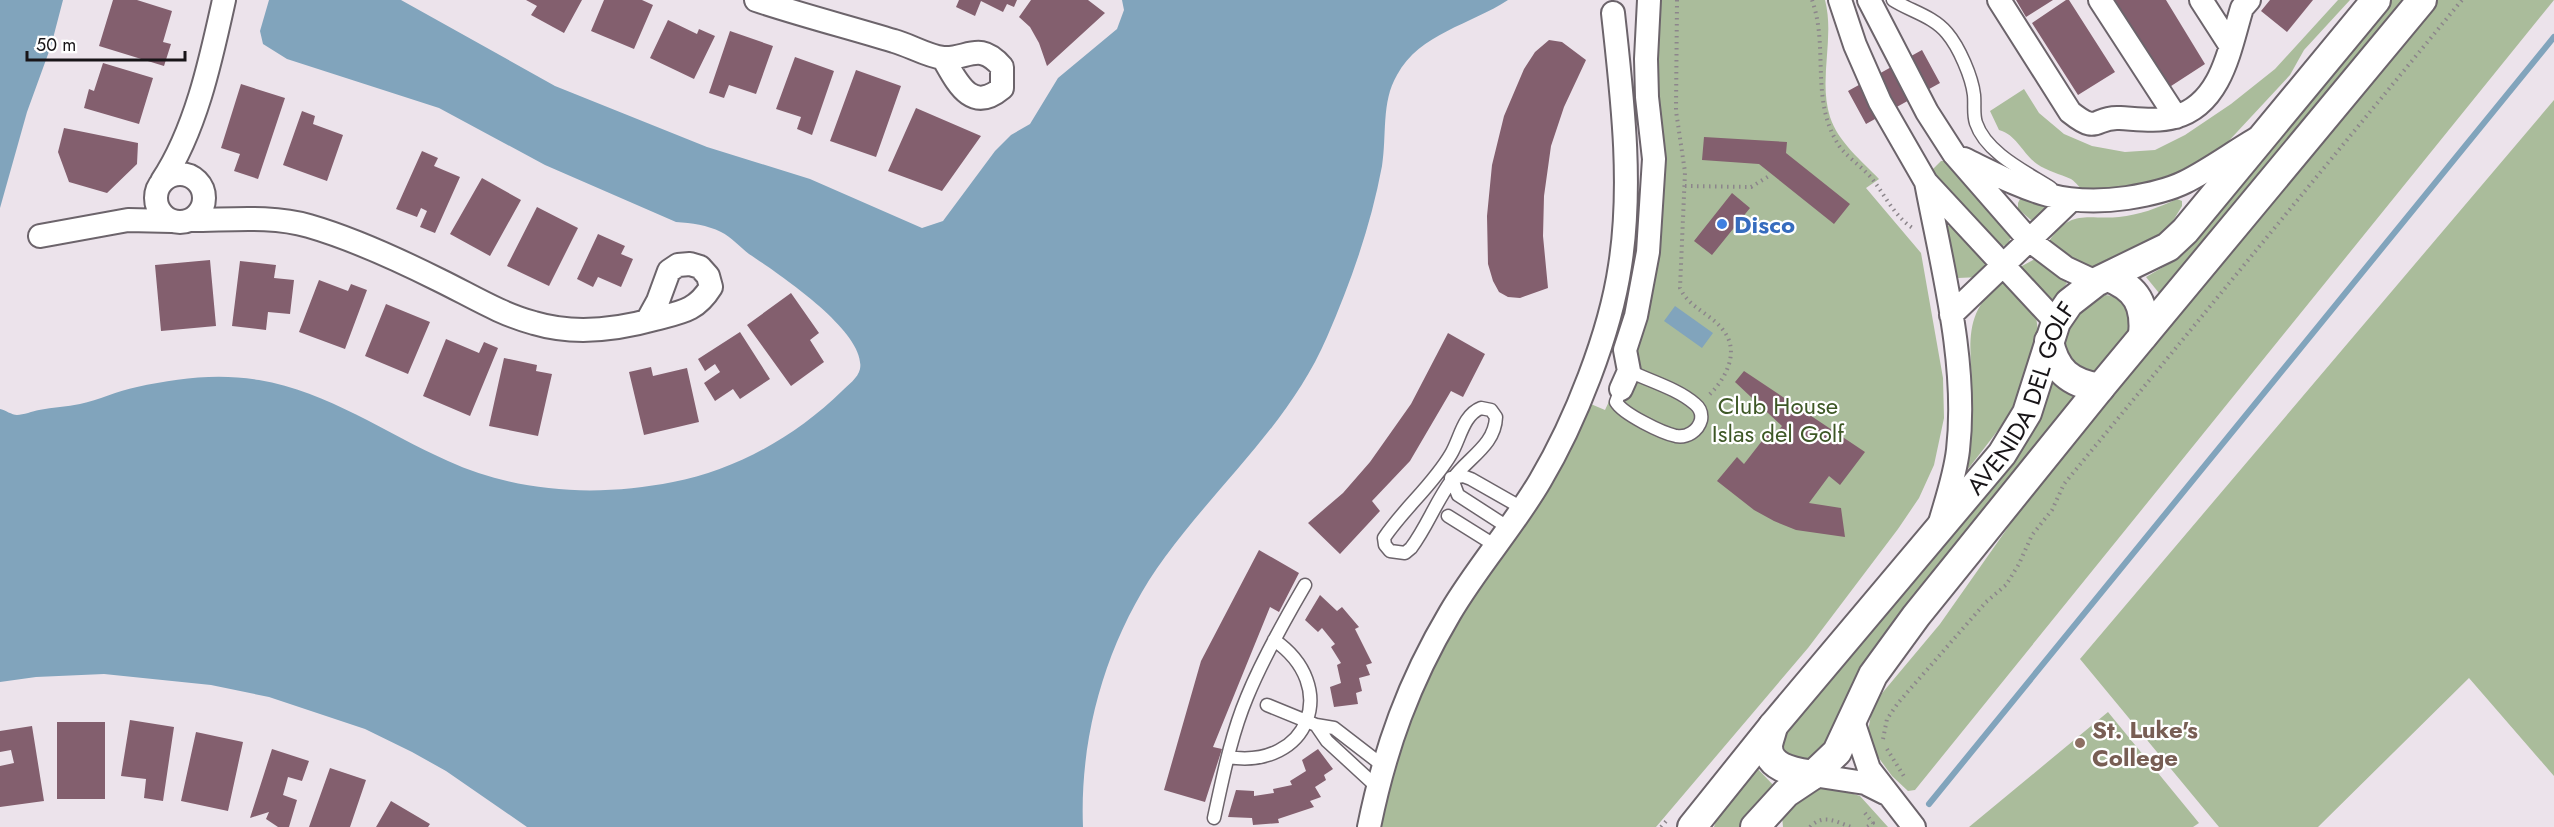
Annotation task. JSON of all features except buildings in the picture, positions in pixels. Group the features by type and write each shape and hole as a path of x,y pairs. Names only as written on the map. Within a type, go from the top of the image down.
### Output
{"street":[{"path":"128,220 147,207 175,162 202,89 224,0"},
{"path":"756,0 904,43 943,58"},
{"path":"1625,380 1625,350 1636,316 1648,252 1654,159 1646,88 1649,0"},
{"path":"1840,0 1855,45 1880,102 1926,182 2004,264 2052,332 2052,356 2060,369 2071,379 2100,388"},
{"path":"1869,0 1916,93 1954,154 2029,240 2066,268 2102,280 2122,283 2133,293 2141,306 2144,321 2143,336"},
{"path":"1999,0 2070,112 2082,122 2096,125 2117,118 2143,121 2176,117 2193,108 2212,93 2242,8 2249,0"},
{"path":"2100,0 2176,117"},
{"path":"2201,0 2230,45"},
{"name":"AVENIDA DEL GOLF","path":"1683,819 1715,799 1773,726 2002,454 2027,413 2052,332 2069,303 2102,280 2168,248 2185,231 2376,0"},
{"name":"AVENIDA DEL GOLF","path":"1755,827 1775,815 1786,794 1813,775 1837,752 1874,675 1895,644 2100,388 2422,0"},
{"path":"1369,827 1382,765 1395,725 1420,666 1451,611 1540,482 1564,435 1595,359 1620,267 1626,186 1610,4"},
{"path":"1954,154 2022,187 2070,201 2104,201 2146,195 2184,183 2265,133"},
{"path":"181,221 201,210 204,197 189,164 183,140"},
{"path":"181,221 160,212 156,197 160,185 169,177 184,174 227,212 243,220"},
{"path":"1926,182 1951,315 1960,403 1958,451 1951,486 1938,529"},
{"path":"1951,315 2070,201"},
{"path":"40,236 128,220 276,220 307,226 392,256 502,312 535,324 566,329 603,330 647,321"},
{"path":"1852,718 1869,769 1885,793 1914,827"},
{"path":"1773,726 1768,747 1774,760 1786,771 1865,783 1885,793"}],"lane":[{"path":"1893,0 1905,8 1924,15 1948,34 1971,77 1977,124 1995,149 2070,201"},
{"path":"1625,380 1688,399 1698,405 1701,421 1695,431 1676,436 1641,420 1619,407 1616,402 1625,380"},
{"path":"1481,408 1491,410 1497,417 1496,429 1491,438 1452,478 1411,548 1406,553 1398,554 1390,551 1383,538 1439,472 1455,447 1467,420 1475,410 1481,408"},
{"path":"1439,472 1452,478 1463,476 1471,478 1522,508"},
{"path":"1452,478 1458,495 1503,537"},
{"path":"1448,516 1503,537"},
{"path":"1214,818 1228,757 1247,698 1274,640 1305,585"},
{"path":"1274,640 1291,651 1303,669 1310,687 1311,723 1377,787"},
{"path":"1267,705 1311,723 1334,728 1382,765"},
{"path":"1228,757 1247,760 1270,756 1291,744 1311,723"},
{"path":"1707,827 1715,799"}],"path":[{"path":"1677,0 1676,111 1685,172 1680,288 1685,298 1723,329 1728,338 1730,355 1729,368 1723,380 1698,405"},
{"path":"1812,0 1820,35 1821,98 1832,133 1839,146 1857,161 1872,179 1898,216 1916,230"},
{"path":"1908,782 1885,746 1882,735 1887,719 1898,703 1986,602 2006,585 2019,564 2032,535 2052,510 2064,484 2462,0"},
{"path":"1685,186 1751,187 1769,176"},
{"path":"1865,813 1873,823 1867,827"},
{"path":"1661,827 1683,819"},
{"path":"1810,827 1814,823 1830,819 1851,827"}],"green space":[{"name":"Club House Islas del Golf","path":"1657,0 1825,0 1828,14 1826,88 1830,117 1845,143 1879,179 1866,188 1921,253 1943,378 1944,418 1934,465 1919,498 1898,529 1808,648 1656,827 1378,827 1383,799 1423,678 1586,402 1605,410 1633,350"},
{"path":"2338,0 2350,0 2304,50 2290,75 2224,146 2168,179 2144,187 2085,191 2071,179 2049,171 2032,160 2015,140 1999,130 1990,111 2024,89 2039,113 2064,134 2092,146 2125,152 2155,150 2185,135 2231,104 2275,69"},
{"path":"2388,0 2402,0 2164,291 2159,293 2146,277 2170,263 2182,250"},
{"path":"2434,0 2554,0 1915,790 1908,791 1892,776 1870,746 1868,731 1873,704 1940,624 2042,479"},
{"path":"2554,100 2554,776 2469,678 2318,827 2219,827 2080,659"},
{"path":"1941,161 1947,161 2012,233 2008,245 1997,247 1934,176 1932,170"},
{"path":"2020,199 2035,199 2048,207 2039,218 2031,220 2018,209"},
{"path":"2177,199 2182,201 2182,206 2165,234 2105,268 2075,265 2051,248 2049,241 2065,224 2073,220 2134,215"},
{"path":"1949,225 1988,260 1989,267 1980,277 1958,278 1953,273 1945,229"},
{"path":"2037,258 2067,283 2052,302 2021,269 2022,266"},
{"path":"2002,283 2010,283 2036,317 2038,330 2036,349 2016,407 1965,473 1972,404 1971,333 1980,307"},
{"path":"2105,295 2119,300 2130,311 2130,329 2126,338 2103,368 2092,375 2061,357 2066,327 2095,297"},
{"path":"2052,379 2075,398 1874,647 1864,664 1838,736 1810,763 1784,752 1783,743 1790,726 2022,450"},
{"path":"2108,712 2199,823 2193,827 1969,827"},
{"path":"1756,767 1775,787 1742,827 1714,827 1717,817"},
{"path":"1828,786 1860,796 1888,827 1783,827 1782,816 1791,805 1808,793"}],"water":[{"path":"0,0 63,0 51,46 27,112 0,208"},
{"path":"269,0 401,0 555,86 707,147 810,179 922,228 943,221 995,151 1011,135 1030,124 1058,78 1117,29 1124,10 1122,0 1508,0 1432,39 1407,61 1397,75 1389,96 1382,166 1366,232 1344,295 1312,368 1274,425 1165,557 1145,587 1113,651 1092,720 1086,755 1083,827 527,827 446,771 412,752 365,729 269,697 211,685 104,674 36,677 0,682 0,409 19,415 80,404 167,381 213,377 244,378 285,386 309,394 356,414 425,450 475,472 530,486 616,490 673,482 720,469 742,460 805,423 850,384 859,372 858,354 835,321 817,304 725,234 705,226 676,222 545,165 439,108 287,59 263,44 260,31"},
{"path":"1675,306 1713,333 1702,348 1664,321"}],"waterway":[{"path":"1929,804 2554,37"}],"place":[{"name":"Disco","path":"1722,224"},
{"name":"St. Luke's College","path":"2080,743"}]}
